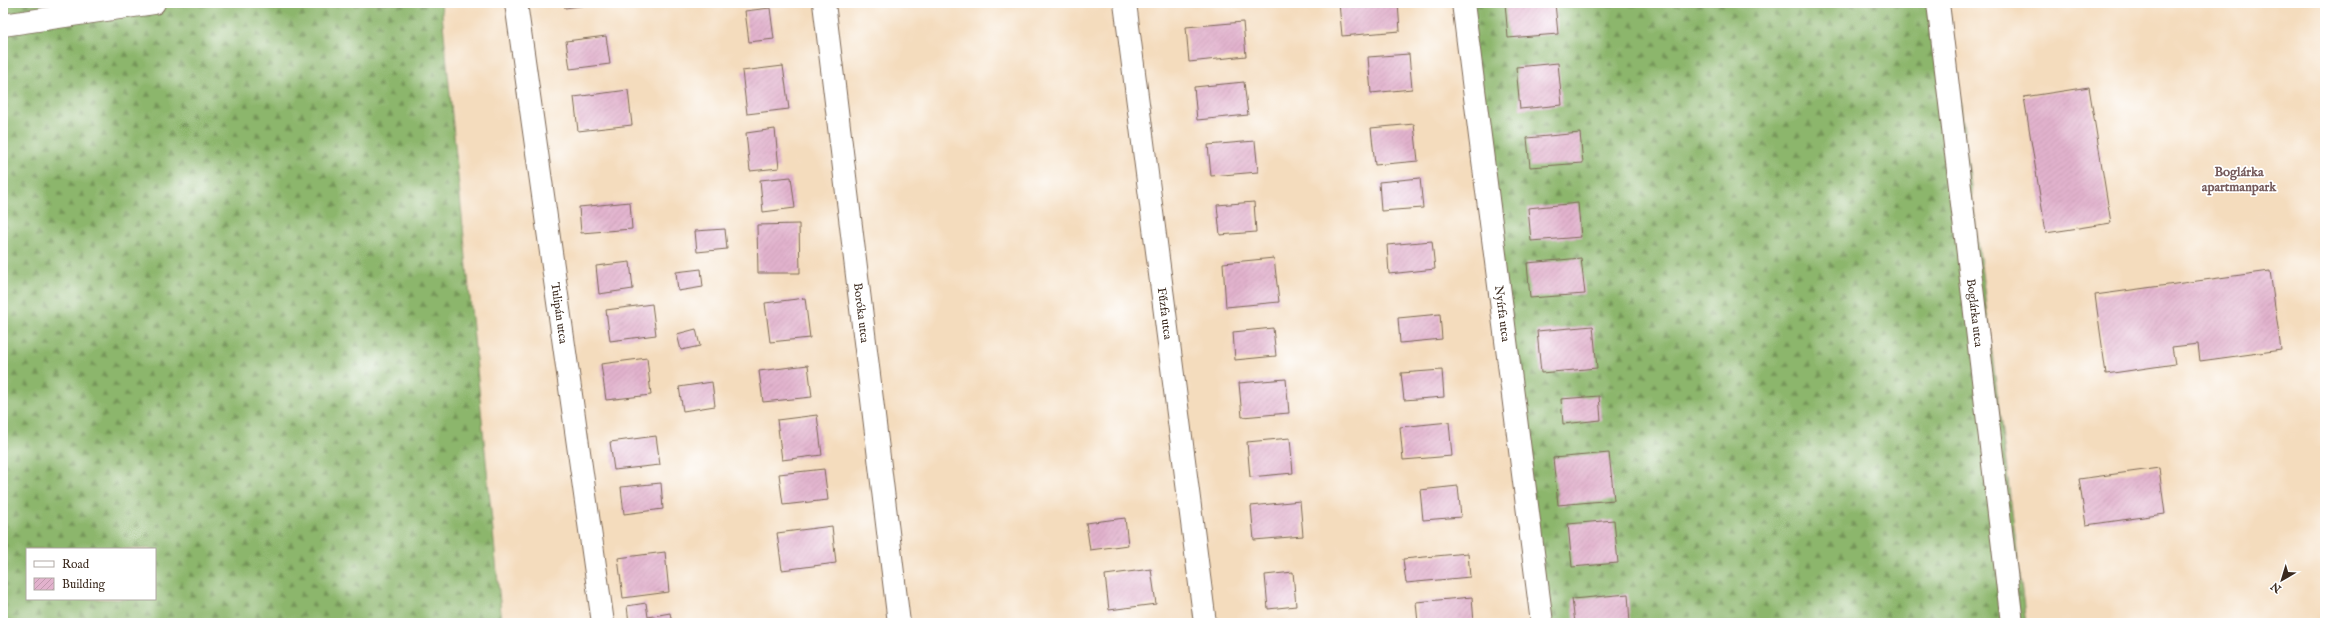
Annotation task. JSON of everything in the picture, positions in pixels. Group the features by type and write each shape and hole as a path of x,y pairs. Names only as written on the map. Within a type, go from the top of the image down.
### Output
{"street":[{"path":"3,25 154,3"},
{"name":"Tulipán utca","path":"516,3 603,623"},
{"name":"Boróka utca","path":"824,3 898,623"},
{"name":"Fűzfa utca","path":"1125,3 1205,623"},
{"name":"Nyírfa utca","path":"1463,3 1542,623"},
{"name":"Boglárka utca","path":"1938,3 2012,623"}],"green space":[{"path":"3,3 441,3 502,623 3,623"},
{"path":"1464,3 1948,3 2026,623 1548,623"}],"building":[{"path":"564,3 594,3 594,4 565,8"},
{"path":"1339,3 1398,3 1400,31 1342,36"},
{"path":"1505,3 1555,3 1558,34 1508,38"},
{"path":"770,8 774,39 749,42 745,11"},
{"path":"1243,22 1246,56 1189,62 1186,27"},
{"path":"606,36 610,64 570,69 566,41"},
{"path":"1409,54 1412,89 1371,93 1368,57"},
{"path":"1558,63 1562,105 1520,109 1516,67"},
{"path":"783,66 789,109 747,114 742,71"},
{"path":"1244,82 1248,115 1197,120 1194,87"},
{"path":"2089,87 2111,223 2046,233 2024,97"},
{"path":"628,90 632,125 578,131 574,97"},
{"path":"1414,124 1418,161 1375,165 1371,128"},
{"path":"775,129 779,168 750,171 746,133"},
{"path":"1580,133 1583,163 1530,167 1527,138"},
{"path":"1255,141 1258,172 1211,176 1208,145"},
{"path":"791,177 795,208 763,212 760,180"},
{"path":"1420,178 1423,208 1381,211 1379,182"},
{"path":"630,202 632,229 581,233 579,207"},
{"path":"1254,202 1256,232 1220,235 1217,205"},
{"path":"1578,203 1581,237 1531,241 1528,208"},
{"path":"799,224 800,273 758,273 757,225"},
{"path":"725,229 727,249 697,252 695,231"},
{"path":"1432,241 1435,269 1389,274 1387,245"},
{"path":"1274,258 1279,302 1226,307 1223,263"},
{"path":"1581,258 1585,294 1530,298 1527,263"},
{"path":"630,262 633,289 599,294 596,266"},
{"path":"701,269 703,287 678,291 676,272"},
{"path":"2270,271 2281,350 2200,361 2198,344 2172,347 2175,364 2106,374 2095,295"},
{"path":"805,298 810,338 770,342 765,303"},
{"path":"652,304 656,335 610,341 606,310"},
{"path":"1440,314 1442,339 1400,343 1398,318"},
{"path":"1593,326 1597,368 1541,373 1537,331"},
{"path":"1273,328 1276,356 1235,360 1233,332"},
{"path":"696,329 700,346 681,350 677,334"},
{"path":"647,358 651,395 606,400 601,364"},
{"path":"808,365 812,397 763,402 759,371"},
{"path":"1442,370 1444,397 1404,400 1401,373"},
{"path":"1286,379 1289,413 1242,417 1239,383"},
{"path":"712,382 715,406 683,411 679,387"},
{"path":"1599,396 1601,420 1563,424 1561,399"},
{"path":"817,415 822,455 782,460 777,420"},
{"path":"1449,422 1452,456 1403,460 1400,427"},
{"path":"656,436 660,465 614,470 610,442"},
{"path":"1290,438 1293,473 1250,477 1247,442"},
{"path":"1609,453 1614,500 1558,505 1553,458"},
{"path":"2159,468 2165,514 2086,525 2079,479"},
{"path":"824,469 828,500 783,505 779,474"},
{"path":"661,483 663,509 624,514 621,487"},
{"path":"1458,486 1461,517 1423,520 1420,490"},
{"path":"1300,501 1303,536 1254,540 1251,506"},
{"path":"1125,518 1128,545 1090,550 1086,523"},
{"path":"1614,520 1618,563 1572,567 1568,524"},
{"path":"832,526 836,563 782,570 777,533"},
{"path":"665,552 669,592 623,598 618,558"},
{"path":"1468,553 1470,577 1406,583 1403,559"},
{"path":"1151,569 1156,604 1109,610 1105,575"},
{"path":"1293,572 1296,606 1268,609 1265,575"},
{"path":"1628,594 1630,623 1575,623 1572,599"},
{"path":"1472,597 1474,623 1418,623 1416,602"},
{"path":"646,603 648,617 670,613 672,623 629,623 627,606"}],"district":[{"name":"Boglárka apartmanpark","path":"2239,180"}]}
